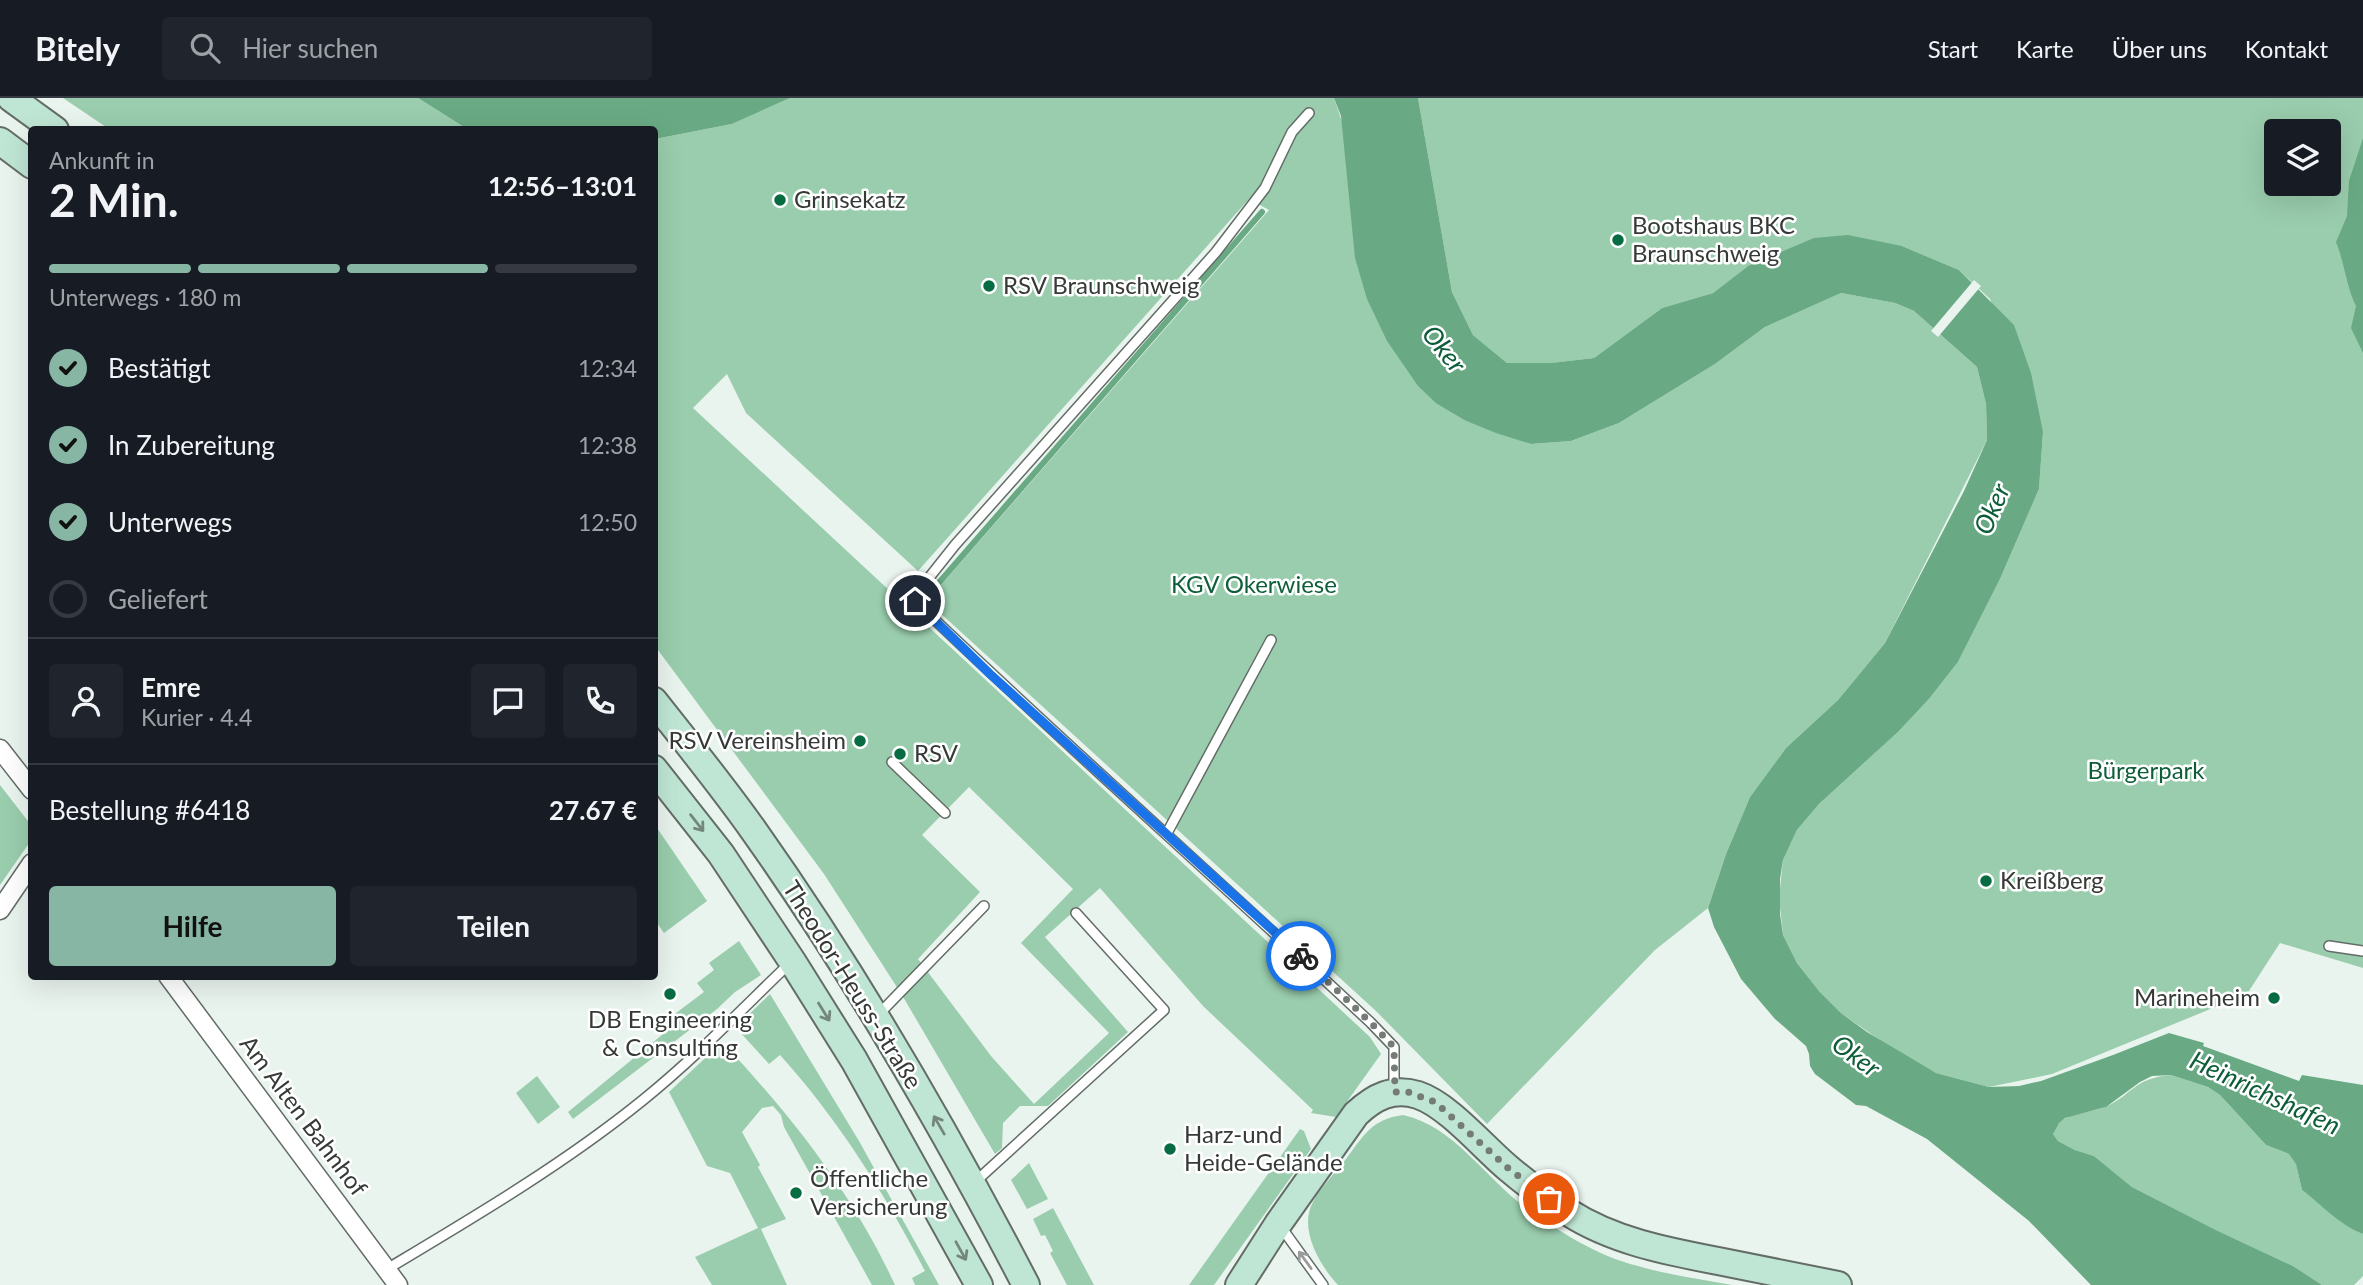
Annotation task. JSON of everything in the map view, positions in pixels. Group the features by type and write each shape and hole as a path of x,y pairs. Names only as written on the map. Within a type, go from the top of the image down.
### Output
{"main road":[{"path":"11,98 50,126"},
{"path":"0,141 28,162"},
{"name":"Theodor-Heuss-Straße","path":"658,706 754,830 876,1017 973,1184 1026,1285"},
{"name":"Theodor-Heuss-Straße","path":"658,774 721,854 792,961 854,1060 979,1285"},
{"path":"1239,1285 1278,1224 1356,1114 1382,1095 1408,1092 1435,1102 1508,1168 1570,1214 1607,1233 1668,1252 1838,1285"}],"street":[{"path":"0,749 28,785"},
{"path":"0,910 28,869"},
{"name":"Am Alten Bahnhof","path":"171,980 398,1285"}],"lane":[{"path":"1309,113 1292,132 1265,188 1216,252 955,545 924,584 915,601 990,674 1167,833 1371,1023 1394,1047 1395,1092"},
{"path":"1167,833 1272,640"},
{"path":"892,762 945,813"},
{"path":"876,1017 984,906"},
{"path":"973,1184 1164,1010 1076,913"},
{"path":"2329,946 2363,951"},
{"path":"387,1269 580,1146 643,1100 688,1061 792,961"},
{"path":"1278,1224 1323,1285"}],"green space":[{"path":"63,98 418,98 462,126 105,126"},
{"name":"KGV Okerwiese","path":"790,98 1334,98 1437,404 1464,420 1531,444 1571,441 1619,423 1715,364 1765,327 1841,293 1895,303 1914,311 1977,367 1986,404 1987,440 1885,643 1838,700 1786,748 1750,797 1726,854 1708,908 1655,950 1487,1124 1376,1011 927,601 1269,210 1249,199 918,571 746,413 727,374 693,408 1370,1037 1381,1054 1336,1117 1311,1113 1313,1110 1203,1006 1100,888 1045,937 1128,1032 1048,1106 1020,1106 1003,1123 1002,1148 995,1154 902,995 824,874 658,650 658,138 732,124","holes":["969,787 1073,889 1021,943 1109,1033 1034,1104 991,1056 918,959 980,892 922,835"]},
{"name":"Bürgerpark","path":"1418,98 2363,98 2363,968 2280,943 2247,994 2052,1074 1989,1087 1936,1073 1900,1054 1841,1013 1797,963 1783,935 1779,898 1783,860 1797,830 1819,804 1898,732 1958,662 2000,579 2039,489 2043,432 1990,299 1959,270 1902,246 1748,266 1713,293 1662,308 1594,358 1552,363 1507,363 1473,335 1452,292"},
{"path":"0,785 28,821 28,845 0,885"},
{"path":"658,829 707,901 664,933 658,924"},
{"path":"739,941 761,975 735,992 717,1009 573,1119 568,1112 668,1030 664,1022 704,992 697,983 714,970 709,963"},
{"path":"770,994 859,1141 939,1285 915,1285 912,1278 925,1271 894,1214 841,1131 801,1079 780,1055 769,1064 739,1031 738,1025"},
{"path":"719,1045 725,1045 774,1100 820,1158 860,1219 895,1285 872,1285 784,1127 781,1115 773,1106 762,1108 742,1132 786,1219 761,1229 787,1285 712,1285 695,1257 758,1228 730,1173 707,1166 669,1092"},
{"path":"2171,1075 2208,1087 2220,1095 2266,1145 2289,1154 2296,1163 2302,1190 2339,1220 2363,1234 2363,1276 2354,1285 2322,1285 2293,1266 2132,1187 2094,1156 2058,1141 2053,1134 2064,1119 2103,1108 2148,1080"},
{"path":"537,1076 560,1107 538,1124 516,1093"},
{"path":"1403,1115 1438,1130 1525,1207 1564,1234 1593,1249 1623,1262 1649,1269 1732,1285 1338,1285 1324,1268 1313,1246 1308,1224 1313,1202 1370,1129 1384,1120"},
{"path":"1300,1129 1304,1131 1311,1149 1214,1285 1189,1285"},
{"path":"1029,1163 1048,1199 1027,1209 1011,1180"},
{"path":"1053,1208 1094,1285 1067,1285 1050,1253 1053,1251 1045,1235 1041,1236 1033,1219"}],"water":[{"path":"418,98 790,98 732,124 658,138 658,126 462,126"},
{"path":"1334,98 1418,98 1452,292 1473,335 1507,363 1551,363 1594,358 1662,308 1713,293 1748,266 1814,238 1848,235 1902,246 1959,270 2014,325 2031,373 2043,432 2039,489 2000,579 1958,662 1898,732 1819,804 1797,830 1783,860 1780,879 1783,935 1797,963 1841,1013 1867,1032 1936,1073 1989,1087 2019,1086 2041,1081 2169,1033 2204,1043 2203,1046 2299,1081 2302,1075 2363,1085 2363,1234 2338,1220 2302,1190 2296,1164 2289,1154 2266,1145 2220,1095 2208,1087 2171,1075 2152,1076 2106,1107 2065,1118 2053,1134 2058,1141 2094,1156 2132,1187 2293,1266 2322,1285 2091,1285 2029,1221 1927,1139 1866,1106 1856,1105 1815,1074 1810,1066 1806,1046 1775,1019 1741,979 1714,927 1708,908 1726,854 1750,797 1786,748 1838,700 1885,643 1964,491 1987,440 1986,404 1977,367 1914,311 1895,303 1841,293 1765,327 1715,364 1619,423 1571,441 1531,444 1464,420 1437,404 1418,386 1387,341 1367,299 1355,258 1341,116"},
{"path":"2363,138 2363,353 2351,328 2356,306 2336,242 2347,216 2349,181"}],"pier":[{"path":"1974,280 1981,286 1938,337 1931,331"}],"waterway":[{"path":"936,586 1262,212"}],"way so far":[{"path":"1301,956 1394,1047 1395,1092 1408,1092 1435,1102 1508,1168 1549,1199"}],"place":[{"name":"Grinsekatz","path":"780,200"},
{"name":"Bootshaus BKC Braunschweig","path":"1618,240"},
{"name":"RSV Braunschweig","path":"989,286"},
{"name":"RSV Vereinsheim","path":"860,741"},
{"name":"RSV","path":"900,754"},
{"name":"Kreißberg","path":"1986,881"},
{"name":"DB Engineering & Consulting","path":"670,994"},
{"name":"Marineheim","path":"2274,998"},
{"name":"Harz-und Heide-Gelände","path":"1170,1149"},
{"name":"Öffentliche Versicherung","path":"796,1193"}],"route":[{"path":"915,601 990,674 1301,956"}],"water label":[{"name":"Oker","path":"1444,349"},
{"name":"Oker","path":"1992,509"},
{"name":"Oker","path":"1856,1056"},
{"name":"Heinrichshafen","path":"2265,1093"}]}
